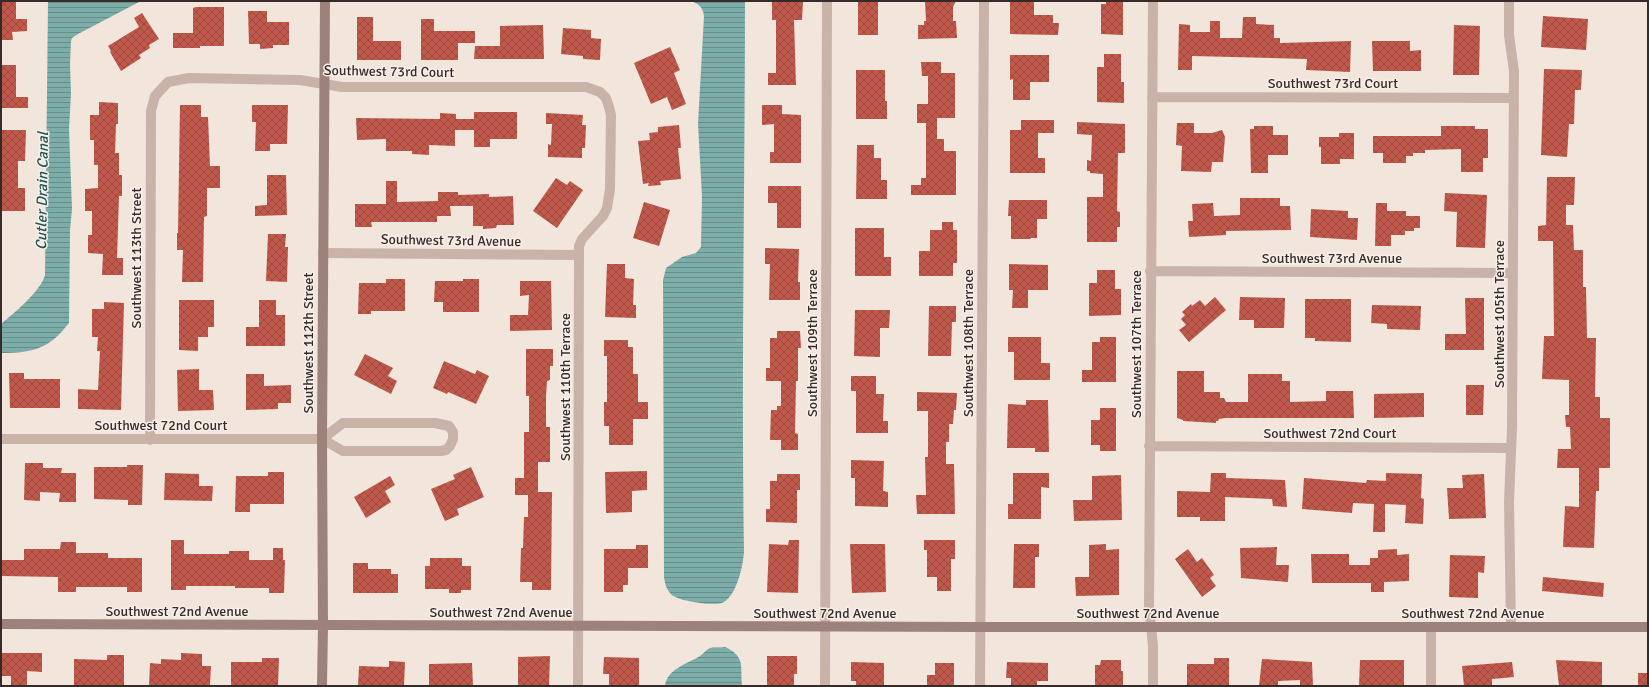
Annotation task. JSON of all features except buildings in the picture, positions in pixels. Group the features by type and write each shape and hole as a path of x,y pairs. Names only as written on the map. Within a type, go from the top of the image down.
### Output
{"street":[{"name":"Southwest 112th Street","path":"322,686 325,1"},
{"name":"Southwest 109th Terrace","path":"824,686 828,1"},
{"name":"Southwest 108th Terrace","path":"980,686 984,1"},
{"name":"Southwest 107th Terrace","path":"1153,1 1149,446 1149,606 1153,646 1153,686"},
{"name":"Southwest 105th Terrace","path":"1509,1 1509,35 1514,66 1512,427 1509,502 1510,627"},
{"name":"Southwest 73rd Court","path":"168,82 177,79 201,77 300,80 342,87 586,87 600,92 606,98"},
{"name":"Southwest 113th Street","path":"150,440 150,111 155,96 168,82"},
{"name":"Southwest 73rd Court","path":"1152,97 1514,98"},
{"name":"Southwest 110th Terrace","path":"578,686 579,246 582,239 603,216 609,197 611,115 606,98"},
{"name":"Southwest 73rd Avenue","path":"323,253 579,256"},
{"name":"Southwest 73rd Avenue","path":"1150,271 1513,273"},
{"path":"343,423 435,423 449,426 453,432 453,439 450,446 446,450 431,451 343,451 322,439 343,423"},
{"name":"Southwest 72nd Court","path":"1,439 322,439"},
{"name":"Southwest 72nd Court","path":"1149,446 1510,448"},
{"name":"Southwest 72nd Avenue","path":"1,624 323,626 1648,627"},
{"path":"1431,627 1431,686"}],"water":[{"path":"48,1 141,1 78,34 72,38 71,41 71,94 69,129 72,209 70,230 69,323 54,339 40,348 22,352 1,353 1,324 33,295 45,275"},
{"path":"690,1 745,1 743,345 744,552 741,572 732,593 724,602 713,604 688,601 674,597 665,584 664,577 663,280 666,268 682,257 696,253 701,247 702,196 698,124 704,16 703,10 700,6"},
{"path":"725,647 736,654 739,658 741,663 742,686 665,686 669,675 678,668 700,656 710,648"}],"water label":[{"name":"Cutler Drain Canal","path":"42,191"}]}
